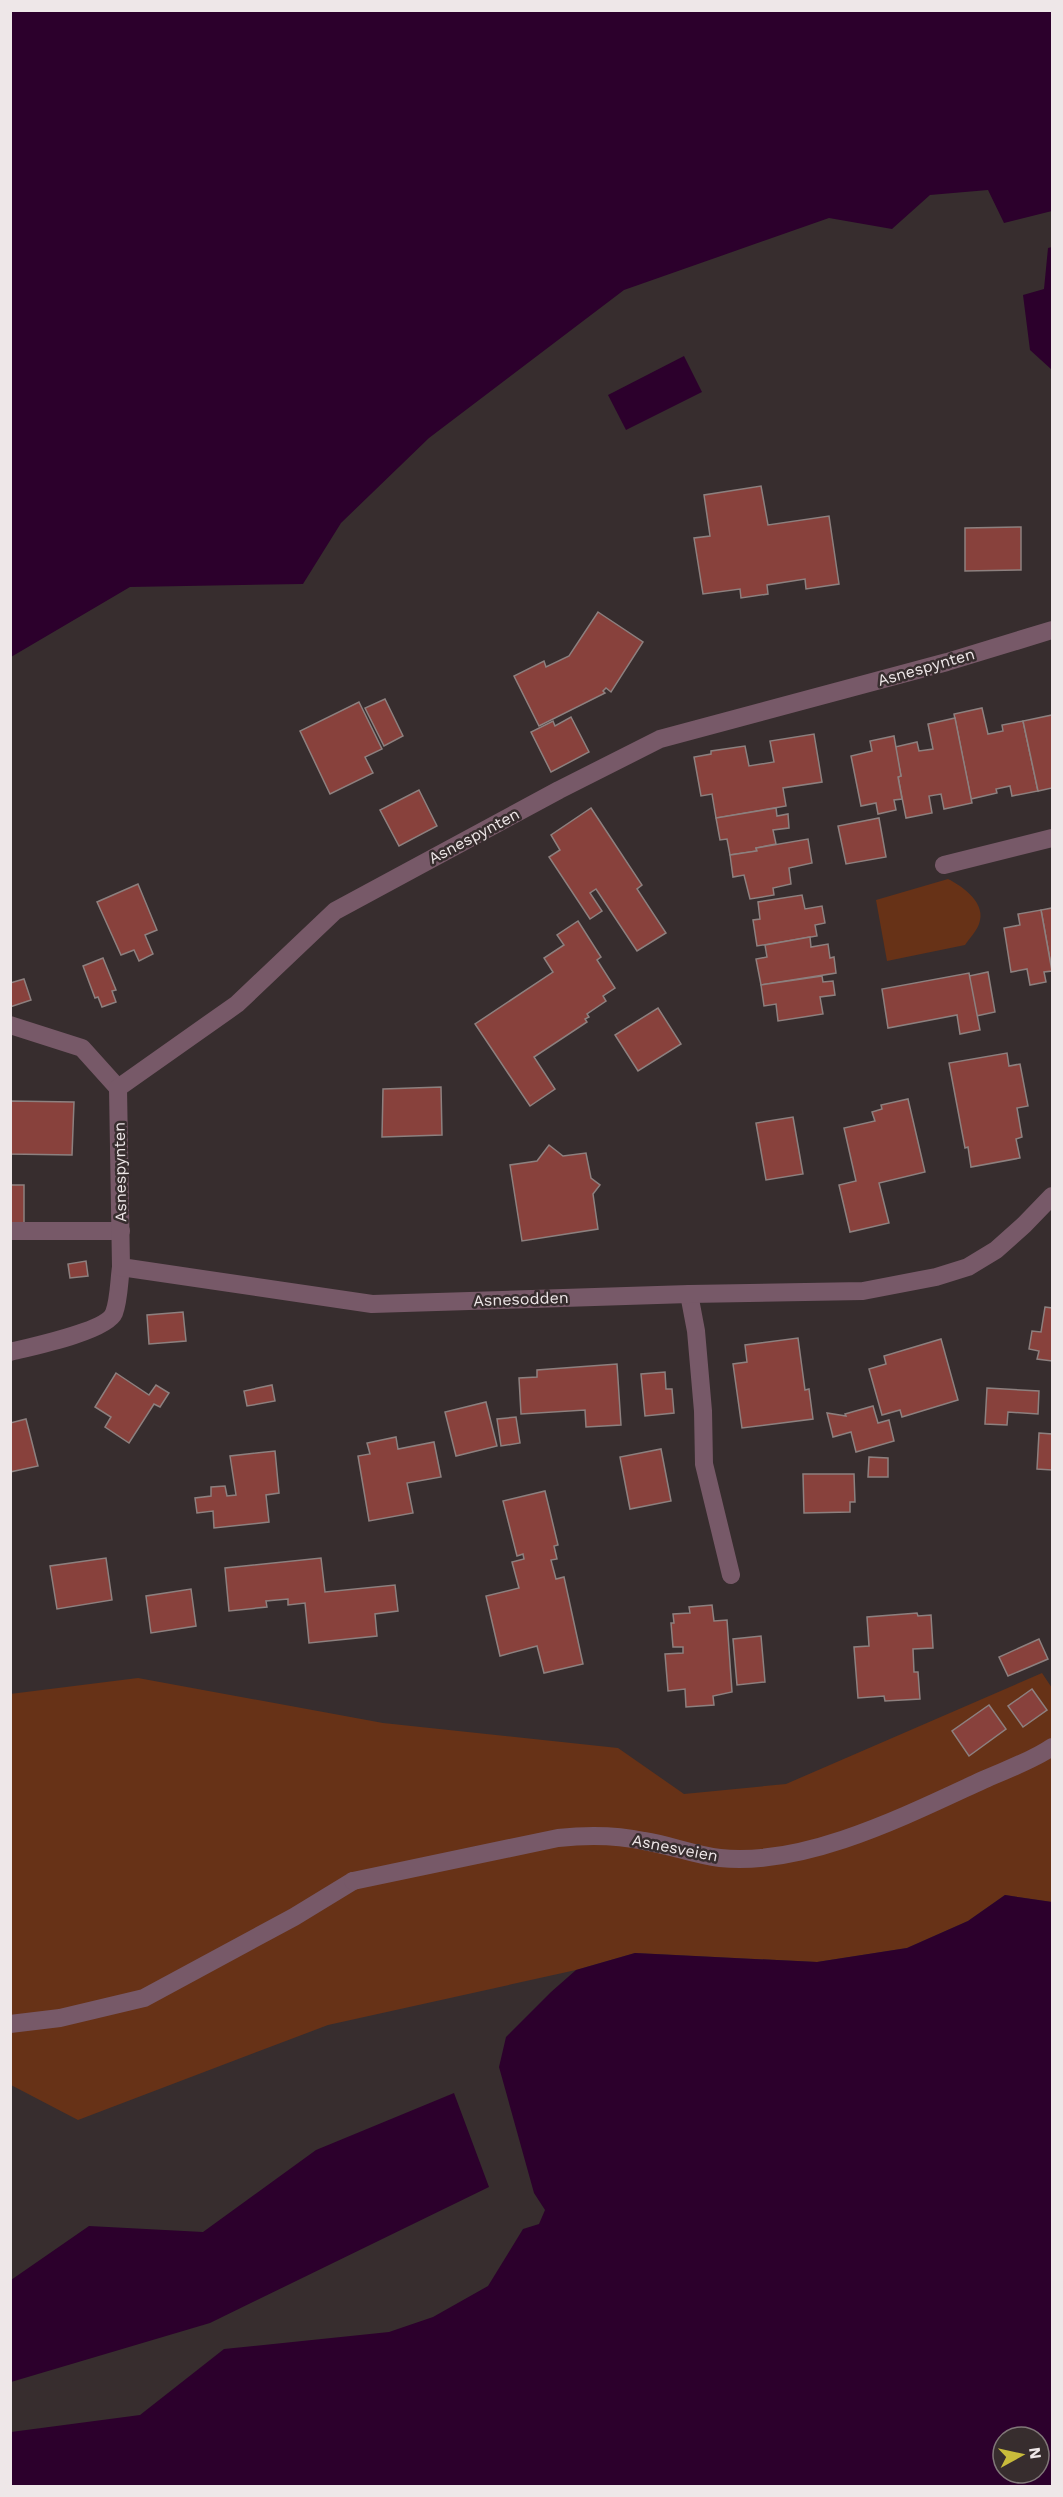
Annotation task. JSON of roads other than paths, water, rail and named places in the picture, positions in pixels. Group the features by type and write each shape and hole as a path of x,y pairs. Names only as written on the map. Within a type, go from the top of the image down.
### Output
{"street":[{"name":"Asnespynten","path":"121,1267 118,1088 237,1004 335,911 559,790 660,739 947,662 1053,630"},
{"path":"944,865 1053,838"},
{"path":"10,1025 82,1048 118,1088"},
{"name":"Asnesodden","path":"121,1267 372,1304 863,1291 936,1277 968,1267 996,1250 1053,1196"},
{"path":"10,1231 121,1231"},
{"path":"10,1352 63,1338 105,1323 114,1315 121,1267"},
{"path":"689,1294 697,1343 703,1411 704,1464 731,1575"},
{"name":"Asnesveien","path":"10,2024 60,2018 144,1998 294,1917 353,1881 558,1838 590,1835 644,1840 721,1858 794,1852 838,1840 894,1820 1053,1747"}]}
